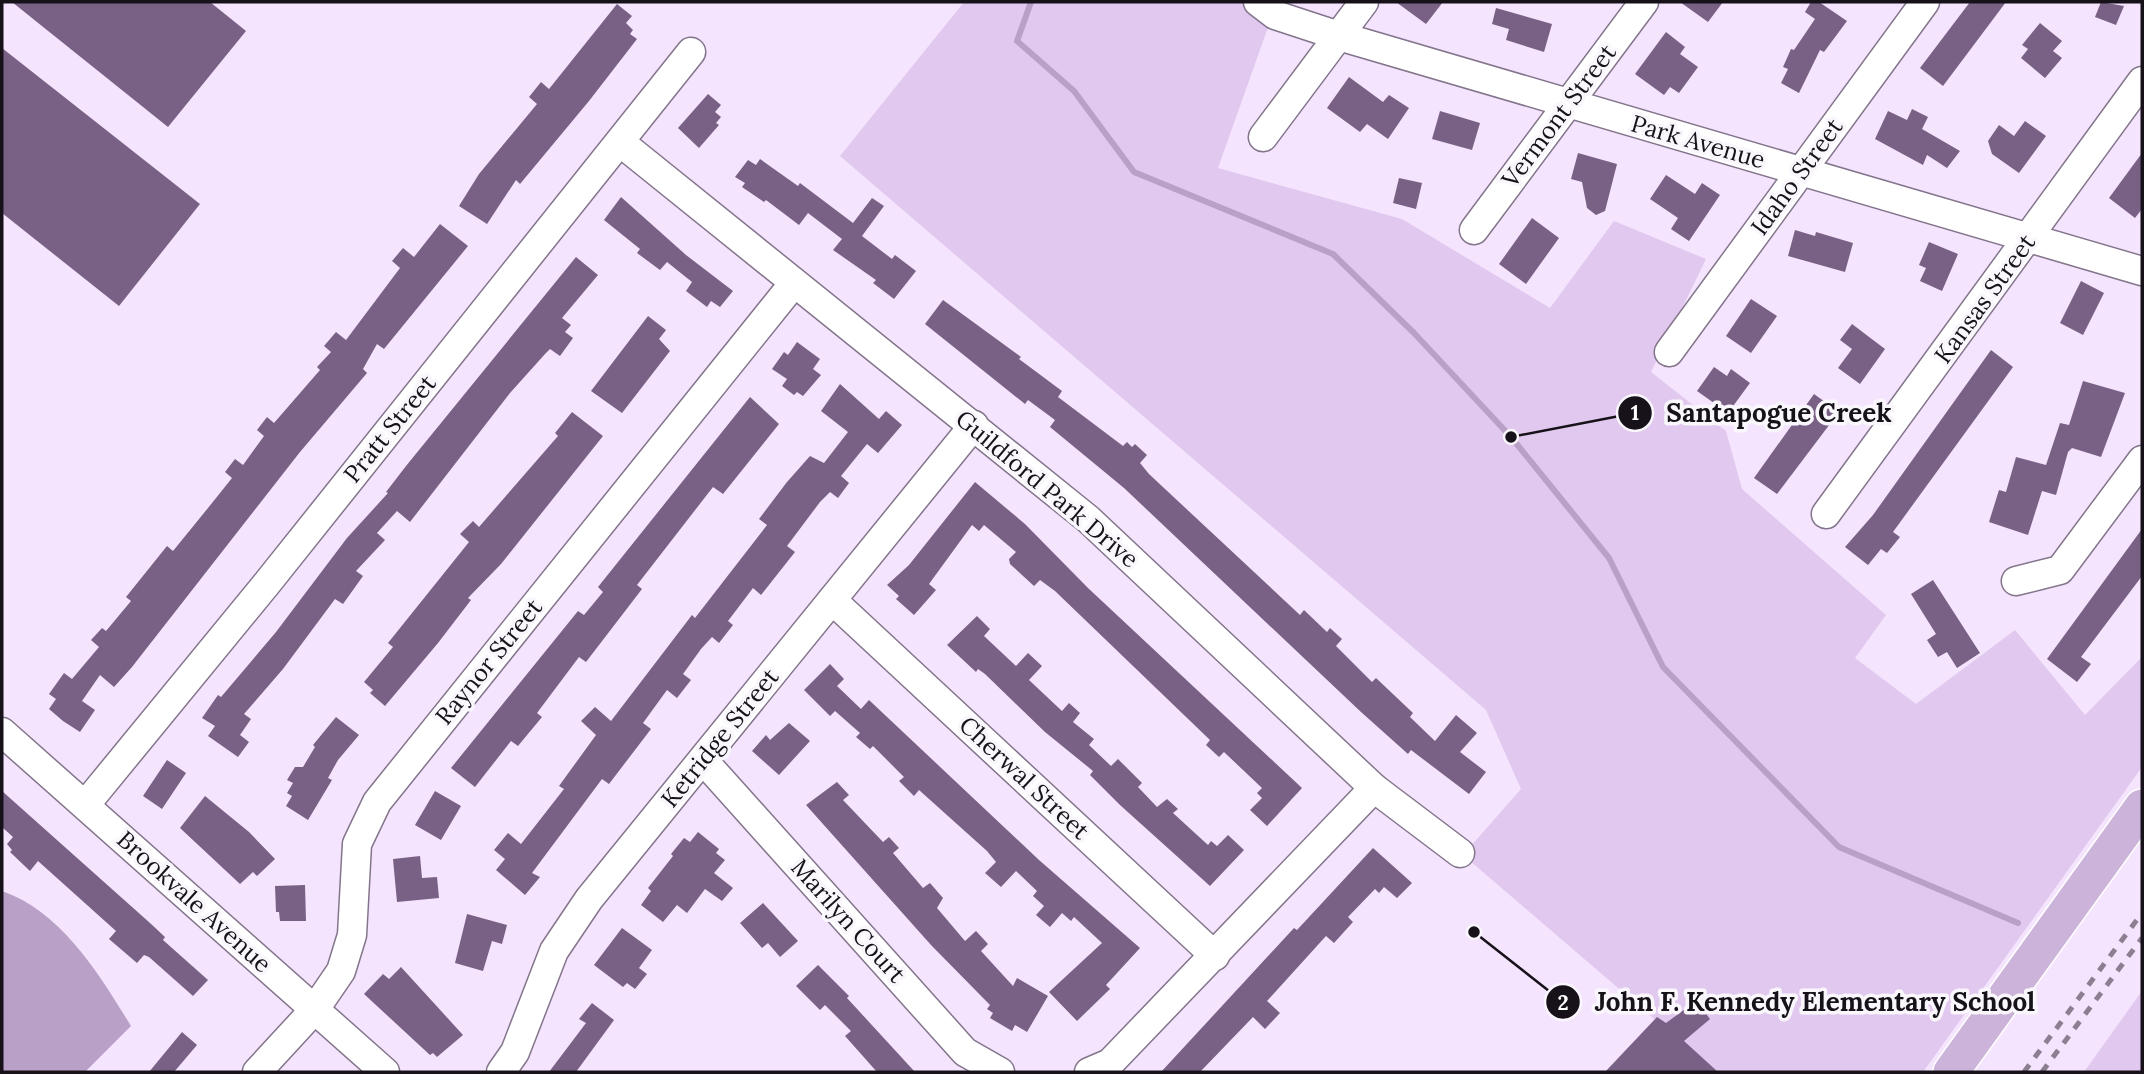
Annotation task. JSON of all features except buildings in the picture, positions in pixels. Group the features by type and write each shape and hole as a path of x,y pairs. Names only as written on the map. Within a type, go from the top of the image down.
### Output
{"main road":[{"path":"1951,1072 2142,807"}],"street":[{"name":"Park Avenue","path":"1258,2 1275,15 1339,36 2142,271"},
{"path":"1264,137 1364,2"},
{"name":"Vermont Street","path":"1474,230 1644,2"},
{"name":"Idaho Street","path":"1669,352 1925,2"},
{"name":"Pratt Street","path":"86,804 268,582 691,52"},
{"name":"Kansas Street","path":"1826,514 2142,81"},
{"name":"Guildford Park Drive","path":"620,142 1088,519 1374,788 1460,853"},
{"name":"Raynor Street","path":"257,1072 315,1009 341,971 352,935 357,844 377,802 794,283"},
{"name":"Ketridge Street","path":"501,1072 515,1052 554,951 589,899 974,425"},
{"path":"2016,581 2060,570 2142,460"},
{"name":"Cherwal Street","path":"832,600 1215,957"},
{"name":"Brookvale Avenue","path":"2,732 385,1072"},
{"name":"Marilyn Court","path":"704,760 965,1052 1000,1072"},
{"path":"1089,1072 1110,1063 1215,957 1374,788"}],"shaded area":[{"path":"964,2 1277,2 1218,168 1402,219 1550,308 1614,221 1706,259 1651,372 1726,431 1742,489 1886,615 1855,658 1916,704 2015,630 2085,715 2142,657 2142,767 1923,1072 1716,1072 1463,855 1521,789 1486,710 840,156"},
{"path":"2,891 23,901 61,929 92,966 131,1026 85,1072 2,1072"},
{"path":"2142,991 2142,1072 2084,1072"}],"waterway":[{"path":"1031,2 1017,41 1074,91 1134,172 1333,254 1414,333 1511,437 1609,558 1663,667 1839,847 2018,923"}],"railway":[{"path":"2024,1072 2142,913"},
{"path":"2042,1072 2142,938"}],"place":[{"name":"Santapogue Creek","path":"1511,437"},
{"name":"John F. Kennedy Elementary School","path":"1474,932"}]}
